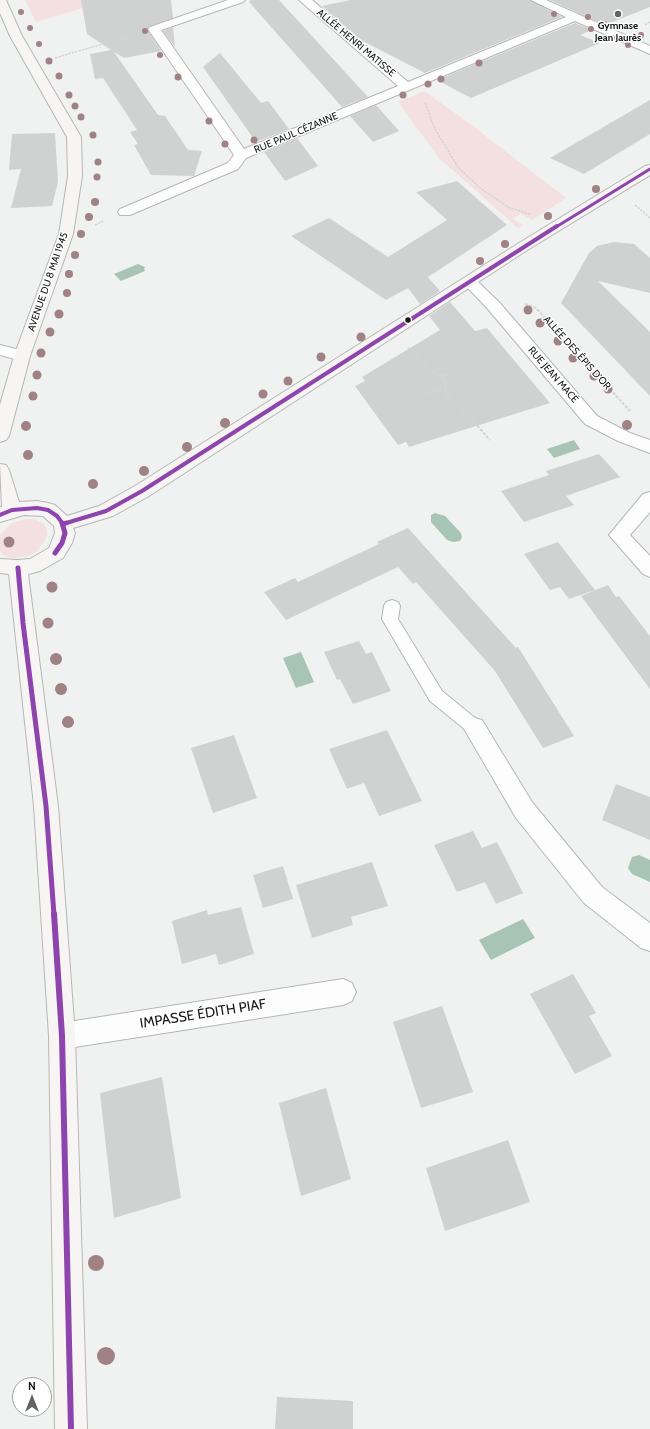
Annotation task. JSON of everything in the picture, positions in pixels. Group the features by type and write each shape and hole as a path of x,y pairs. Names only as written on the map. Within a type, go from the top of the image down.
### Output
{"street":[{"path":"154,29 238,0"},
{"name":"ALLÉE HENRI MATISSE","path":"305,0 407,87"},
{"path":"537,0 650,50"},
{"name":"AVENUE DU 8 MAI 1945","path":"0,436 22,356 66,234 75,176 74,137 16,36 1,5"},
{"name":"RUE PAUL CÉZANNE","path":"154,29 241,156 575,17"},
{"path":"125,212 233,166 241,156"},
{"path":"63,524 106,511 142,491 524,246 650,169"},
{"name":"RUE JEAN MACÉ","path":"470,282 493,306 592,420 624,437 650,447"},
{"path":"0,350 22,356"},
{"path":"0,470 6,513 37,508 48,510 57,516 63,524 65,533 56,553 45,560 32,566 9,567 23,623 46,806 62,1036 71,1429"},
{"path":"650,499 619,535 650,570"},
{"path":"474,727 524,810 593,895 650,939"},
{"name":"IMPASSE ÉDITH PIAF","path":"62,1036 344,992"}],"lane":[{"path":"392,606 390,619 436,696 474,727"}],"path":[{"path":"33,64 154,29"},
{"path":"407,87 423,98 435,129 458,167 480,188 508,207 532,216"},
{"path":"632,202 650,218"},
{"name":"ALLÉE DES ÉPIS D'OR","path":"493,306 509,302 536,308 634,416"},
{"path":"405,345 430,370 441,376 445,381 450,401 460,406 490,440"},
{"path":"441,376 459,372"},
{"path":"426,393 446,388"}],"shaded area":[{"path":"25,0 109,0 36,22"},
{"path":"424,91 469,123 566,198 532,220 521,214 512,219 523,225 518,228 439,158 398,102"},
{"path":"138,264 145,267 145,271 121,281 114,274"},
{"path":"574,440 580,449 554,458 547,449"},
{"path":"435,513 445,516 461,533 462,537 460,541 453,542 447,540 431,522 431,515"},
{"path":"26,519 34,519 43,523 47,534 45,540 36,552 30,555 14,558 5,556 0,552 0,535 12,523"},
{"path":"301,652 314,682 296,688 283,658"},
{"path":"639,855 650,860 650,882 632,874 628,868 632,857"},
{"path":"523,919 535,938 491,960 479,940"}],"building":[{"path":"81,0 171,0 173,18 150,26 147,29 161,51 124,58 114,52 158,115 165,116 188,150 202,151 194,176 151,175 134,145 138,144 130,132 137,130 103,78 95,79 90,54 111,50 87,34"},
{"path":"251,0 279,0 368,97 342,107 249,2"},
{"path":"350,0 530,0 562,17 425,73 361,40 322,6"},
{"name":"Gymnase Jean Jaurès","path":"550,0 650,0 650,7 605,25"},
{"path":"575,23 592,30 580,35 600,43 471,98 437,80"},
{"path":"173,27 175,47 163,31"},
{"path":"220,53 261,103 268,101 289,129 256,142 203,67"},
{"path":"650,100 650,134 584,174 550,158"},
{"path":"376,105 399,131 373,142 350,116"},
{"path":"55,133 58,182 52,206 11,208 21,169 9,170 12,134"},
{"path":"297,138 318,166 285,181 264,152"},
{"path":"457,181 507,225 428,277 440,291 420,304 408,288 386,300 291,236 329,218 388,257 447,220 416,192"},
{"path":"614,242 634,244 650,258 650,293 598,281 650,332 650,396 561,303 589,253 597,246"},
{"path":"450,302 475,331 487,328 550,403 409,447 406,442 398,445 355,386 365,381 362,377 440,330 429,316"},
{"path":"599,454 620,477 566,496 574,505 524,522 501,491 549,475 546,471"},
{"path":"408,528 516,648 518,647 574,736 543,748 495,671 416,582 413,584 398,567 286,620 264,592 295,578 298,582 379,544 377,542"},
{"path":"558,542 595,590 569,599 560,587 550,590 524,554"},
{"path":"608,585 616,597 619,596 650,636 650,689 581,596"},
{"path":"359,641 366,654 372,652 391,691 353,704 340,679 337,680 324,652"},
{"path":"387,730 422,801 379,816 364,783 347,789 329,749"},
{"path":"234,735 257,798 213,813 191,748"},
{"path":"616,784 650,797 650,840 602,820"},
{"path":"473,831 482,848 497,842 523,893 496,904 485,882 457,892 434,845"},
{"path":"372,862 388,906 351,917 353,925 312,938 296,885"},
{"path":"283,866 293,899 263,908 253,875"},
{"path":"241,907 254,954 219,965 216,954 182,964 172,921 207,910 208,915"},
{"path":"573,974 596,1013 589,1016 612,1056 575,1074 530,994"},
{"path":"442,1006 473,1092 421,1108 393,1022"},
{"path":"162,1077 181,1198 114,1218 100,1093"},
{"path":"326,1088 351,1179 301,1196 279,1103"},
{"path":"508,1140 530,1202 445,1231 426,1168"},
{"path":"277,1397 353,1401 353,1429 275,1429"}],"transit line":[{"path":"63,524 106,511 142,491 524,246 650,169"},
{"path":"0,515 12,510 37,508 48,510 57,516 63,524 65,533 62,543 55,553"},
{"path":"18,568 23,623 46,806 62,1036 71,1429"}],"place":[{"name":"Gymnase Jean Jaurès","path":"618,14"}]}
